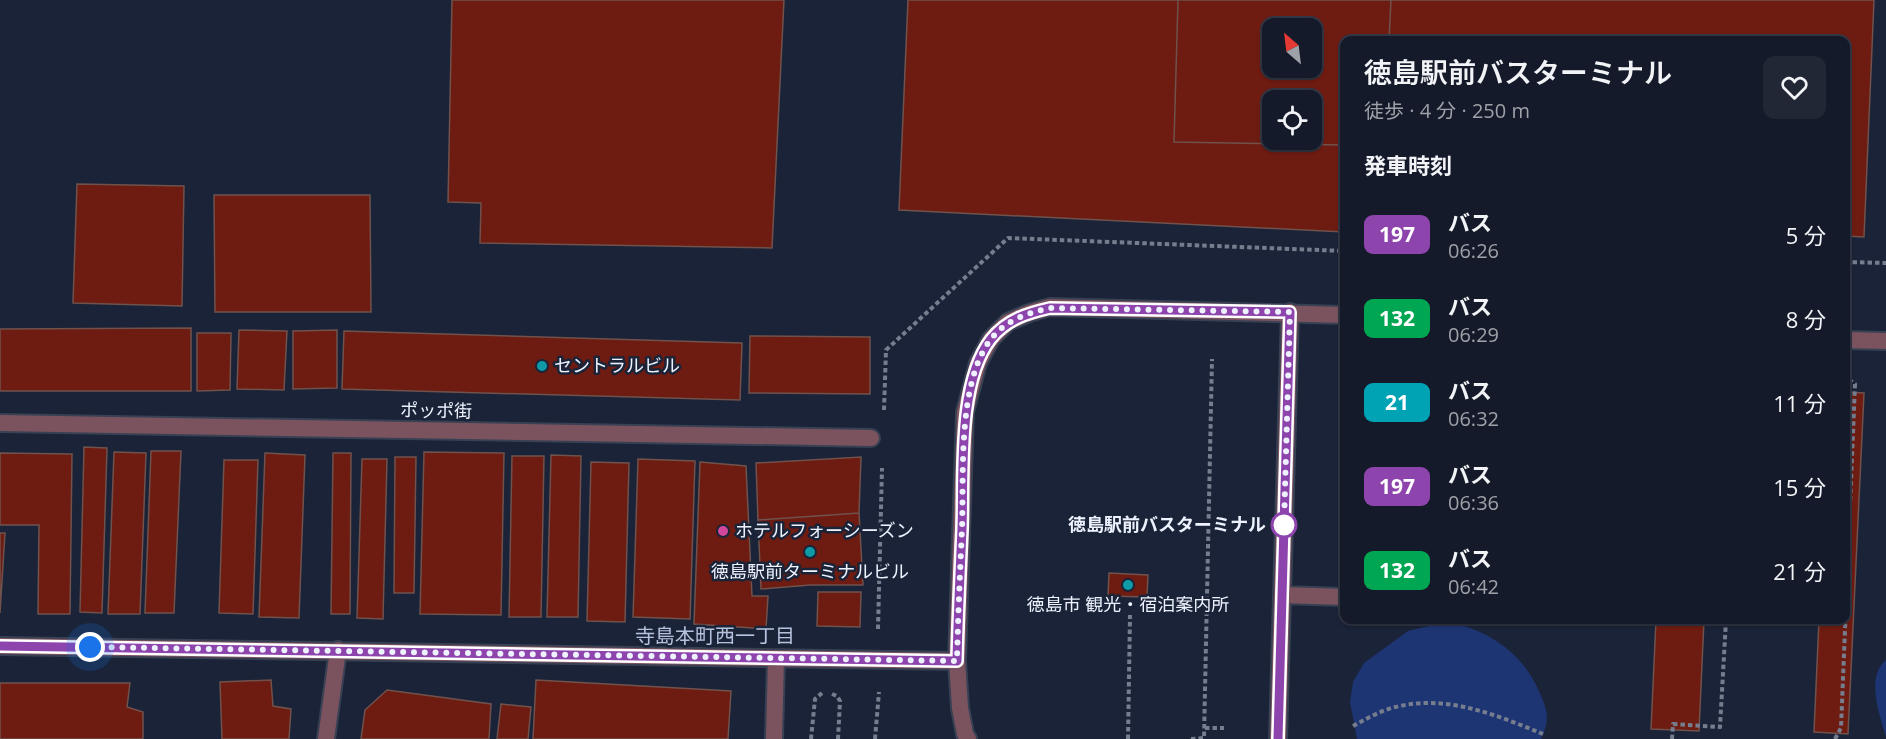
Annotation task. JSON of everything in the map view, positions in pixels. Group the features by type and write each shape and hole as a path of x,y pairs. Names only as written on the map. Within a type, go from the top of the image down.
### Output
{"street":[{"path":"968,739 960,708 957,661 965,412 978,363 991,339 1008,322 1029,313 1050,308 1340,315"},
{"path":"1278,739 1290,312"},
{"path":"1850,340 1886,341"},
{"name":"ポッポ街","path":"0,423 871,438"},
{"path":"1283,595 1340,597"},
{"path":"0,646 957,661"},
{"path":"326,739 338,650"},
{"path":"774,739 776,658"}],"path":[{"path":"1850,262 1886,263"},
{"path":"1191,739 1204,738 1205,728 1212,358"},
{"path":"1850,380 1855,384 1850,507"},
{"path":"1128,739 1130,615"},
{"path":"1672,739 1673,724 1720,727 1726,624"},
{"path":"1835,739 1841,728 1845,624"},
{"path":"874,739 879,691"},
{"path":"811,739 815,699 822,693 835,694 840,701 838,739"},
{"path":"1353,726 1398,706 1416,704 1460,706 1486,712 1543,734"},
{"path":"1205,728 1224,728"}],"shaded area":[{"path":"1461,625 1507,648 1532,677 1546,708 1547,719 1541,739 1357,739 1350,702 1353,682 1364,663 1408,631 1429,626"},
{"path":"1886,660 1886,737 1875,686 1876,676"}],"building":[{"path":"452,0 784,0 772,248 480,243 481,203 448,202"},
{"path":"908,0 1178,0 1174,142 1262,144 1262,150 1322,150 1322,145 1340,145 1340,232 899,210"},
{"path":"1178,0 1391,0 1389,36 1340,36 1340,145 1322,145 1322,90 1262,90 1262,144 1174,142"},
{"path":"1391,0 1874,0 1864,237 1850,236 1850,36 1389,36"},
{"path":"77,184 184,186 182,306 73,303"},
{"path":"214,195 370,195 371,312 215,312"},
{"path":"191,328 191,391 0,391 0,329"},
{"path":"239,330 287,331 284,390 237,389"},
{"path":"337,330 337,388 293,389 293,331"},
{"name":"セントラルビル","path":"344,331 742,343 740,400 342,389"},
{"path":"197,333 231,333 230,390 197,391"},
{"path":"750,336 870,337 870,394 749,393"},
{"path":"1850,392 1864,393 1848,734 1814,732 1819,624 1850,624"},
{"path":"84,447 107,448 102,613 80,612"},
{"path":"151,451 181,451 174,613 145,613"},
{"path":"114,452 146,453 140,614 108,614"},
{"path":"424,452 504,453 501,615 420,614"},
{"path":"0,453 72,454 70,614 38,614 39,525 0,525"},
{"path":"265,453 305,455 299,618 259,617"},
{"path":"333,453 351,453 350,614 331,614"},
{"path":"551,455 581,456 578,617 547,617"},
{"path":"512,456 544,456 541,617 509,617"},
{"path":"395,457 416,457 414,593 394,593"},
{"path":"861,457 859,513 758,520 756,463"},
{"path":"362,459 387,459 383,619 357,618"},
{"path":"638,459 695,461 690,619 633,617"},
{"path":"224,460 258,460 253,614 219,613"},
{"path":"591,462 629,463 625,622 587,621"},
{"name":"ホテルフォーシーズン","path":"700,462 746,466 752,596 768,596 766,629 694,624"},
{"name":"徳島駅前ターミナルビル","path":"859,513 863,585 810,585 761,589 758,520"},
{"path":"0,533 5,533 0,613"},
{"name":"徳島市 観光・宿泊案内所","path":"1109,573 1148,575 1147,597 1108,596"},
{"path":"818,592 861,592 860,627 817,626"},
{"path":"1656,624 1704,624 1699,731 1651,729"},
{"path":"271,680 273,706 291,709 289,739 222,739 220,682"},
{"path":"536,680 731,691 728,739 533,739"},
{"path":"0,683 130,683 127,707 143,712 143,739 0,739"},
{"path":"387,690 491,704 489,739 361,739 365,710"},
{"path":"501,704 531,707 528,739 497,739"}],"bus line":[{"name":"197","path":"0,646 957,661 965,412 978,363 991,339 1008,322 1029,313 1050,308 1290,312 1278,739"}],"place":[{"name":"セントラルビル","path":"542,366"},
{"name":"徳島駅前バスターミナル","path":"1284,525"},
{"name":"ホテルフォーシーズン","path":"723,531"},
{"name":"徳島駅前ターミナルビル","path":"810,552"},
{"name":"徳島市 観光・宿泊案内所","path":"1128,585"}],"district":[{"name":"寺島本町西一丁目","path":"715,636"}],"route":[{"path":"90,647 957,661 965,412 978,363 991,339 1008,322 1029,313 1050,308 1290,312 1284,525"}]}
